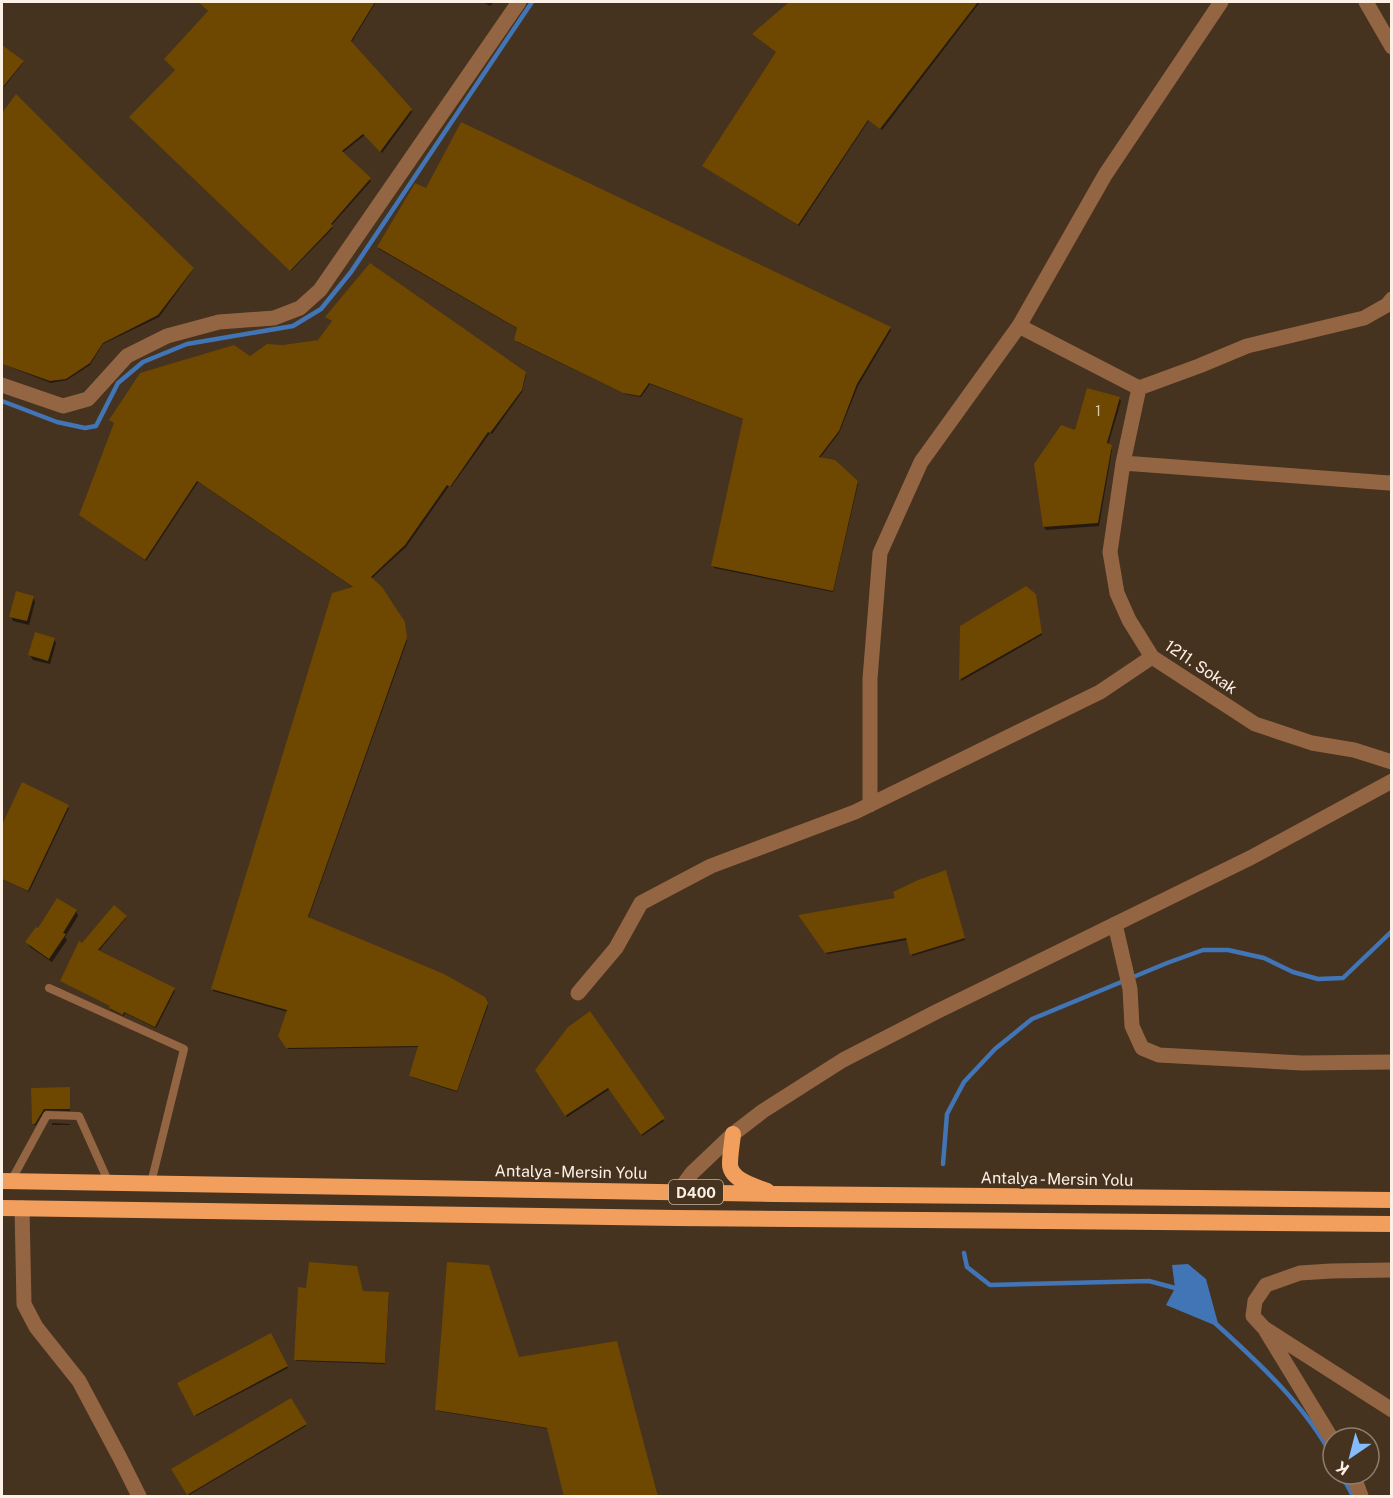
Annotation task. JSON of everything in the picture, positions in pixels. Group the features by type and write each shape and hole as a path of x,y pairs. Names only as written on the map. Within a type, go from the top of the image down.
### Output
{"highway":[{"path":"733,1134 729,1166 732,1172 738,1178 774,1194"},
{"name":"Antalya - Mersin Yolu","path":"6,1181 774,1194 1392,1200"},
{"path":"676,1218 678,1192"},
{"name":"D400","path":"2,1208 676,1218 1392,1224"}],"street":[{"path":"2,385 63,406 88,399 127,356 167,336 219,322 274,318 300,308 320,290 519,2"},
{"path":"870,805 870,679 880,553 921,462 1019,326 1105,175 1221,2"},
{"path":"1366,2 1392,46"},
{"path":"1019,326 1139,388 1247,346 1364,318 1387,305 1392,299"},
{"name":"1211. Sokak","path":"1139,388 1123,463 1110,552 1117,593 1129,620 1152,657 1255,724 1312,743 1354,750 1392,762"},
{"path":"1123,463 1391,488"},
{"path":"578,993 616,948 640,903 711,866 870,805 1100,692 1152,657"},
{"path":"678,1192 692,1173 733,1134 843,1060 934,1013 1252,858 1392,781"},
{"path":"1115,924 1130,989 1132,1026 1142,1048 1159,1055 1302,1063 1392,1062"},
{"path":"22,1208 24,1304 36,1327 79,1381 139,1497"},
{"path":"1324,1426 1264,1328 1253,1316 1255,1301 1266,1285 1300,1273 1392,1270"},
{"path":"1264,1328 1392,1410"}],"lane":[{"path":"49,988 184,1049 151,1183"},
{"path":"6,1181 47,1115 79,1116 109,1183"}],"water":[{"path":"1188,1264 1206,1279 1219,1327 1166,1305 1175,1288 1172,1265"}],"building":[{"path":"198,2 375,2 351,41 412,109 380,152 363,134 342,151 371,178 331,224 333,226 290,271 129,117 175,70 164,59 208,11"},
{"path":"789,2 978,2 880,129 868,120 798,225 702,166 776,52 752,34"},
{"path":"2,45 24,61 2,88"},
{"path":"16,94 194,268 158,315 103,343 90,363 66,379 50,381 2,364 2,113"},
{"path":"461,122 891,327 857,384 839,431 819,457 835,460 858,481 833,591 711,566 743,419 649,383 640,396 623,393 514,340 517,328 377,247 415,183 426,188"},
{"path":"370,263 526,372 522,390 490,433 488,432 450,487 447,485 405,545 371,577 382,587 405,622 407,638 308,917 444,974 485,997 488,1003 457,1091 409,1076 418,1046 286,1048 278,1036 287,1010 211,989 332,593 353,587 197,481 145,560 79,515 114,423 109,420 140,373 234,345 250,356 267,344 283,345 318,340 332,321 325,317"},
{"path":"1087,388 1120,397 1107,443 1112,445 1098,523 1043,527 1034,464 1061,425 1075,430"},
{"path":"1026,586 1036,594 1042,633 959,680 960,626"},
{"path":"16,591 34,596 27,621 9,617"},
{"path":"35,632 55,638 48,661 28,655"},
{"path":"22,782 69,805 28,891 2,879 2,825"},
{"path":"946,870 965,938 910,955 906,938 825,953 798,915 895,898 893,892"},
{"path":"57,898 77,910 63,933 66,934 49,959 25,942 36,927 38,928"},
{"path":"114,905 127,916 98,950 175,988 155,1027 124,1012 123,1015 60,981 79,941 82,943"},
{"path":"590,1011 665,1118 641,1135 608,1088 565,1116 535,1070 568,1027"},
{"path":"70,1087 70,1109 44,1109 35,1124 32,1124 31,1088"},
{"path":"309,1262 357,1266 363,1291 389,1292 385,1363 294,1360 298,1287 306,1288"},
{"path":"447,1262 489,1265 519,1357 617,1341 658,1497 564,1497 547,1428 435,1410"},
{"path":"271,1333 288,1366 194,1416 177,1383"},
{"path":"291,1398 307,1424 187,1495 171,1469"}],"waterway":[{"path":"2,401 57,422 85,428 96,426 118,383 143,362 187,344 293,326 321,309 351,272 532,2"},
{"path":"943,1164 947,1114 964,1082 995,1049 1032,1019 1203,950 1228,950 1264,958 1293,972 1318,979 1343,978 1392,931"},
{"path":"964,1253 967,1267 990,1285 1149,1281 1175,1288 1180,1292"},
{"path":"1215,1323 1280,1386 1321,1438"},
{"path":"1348,1486 1353,1496"}]}
